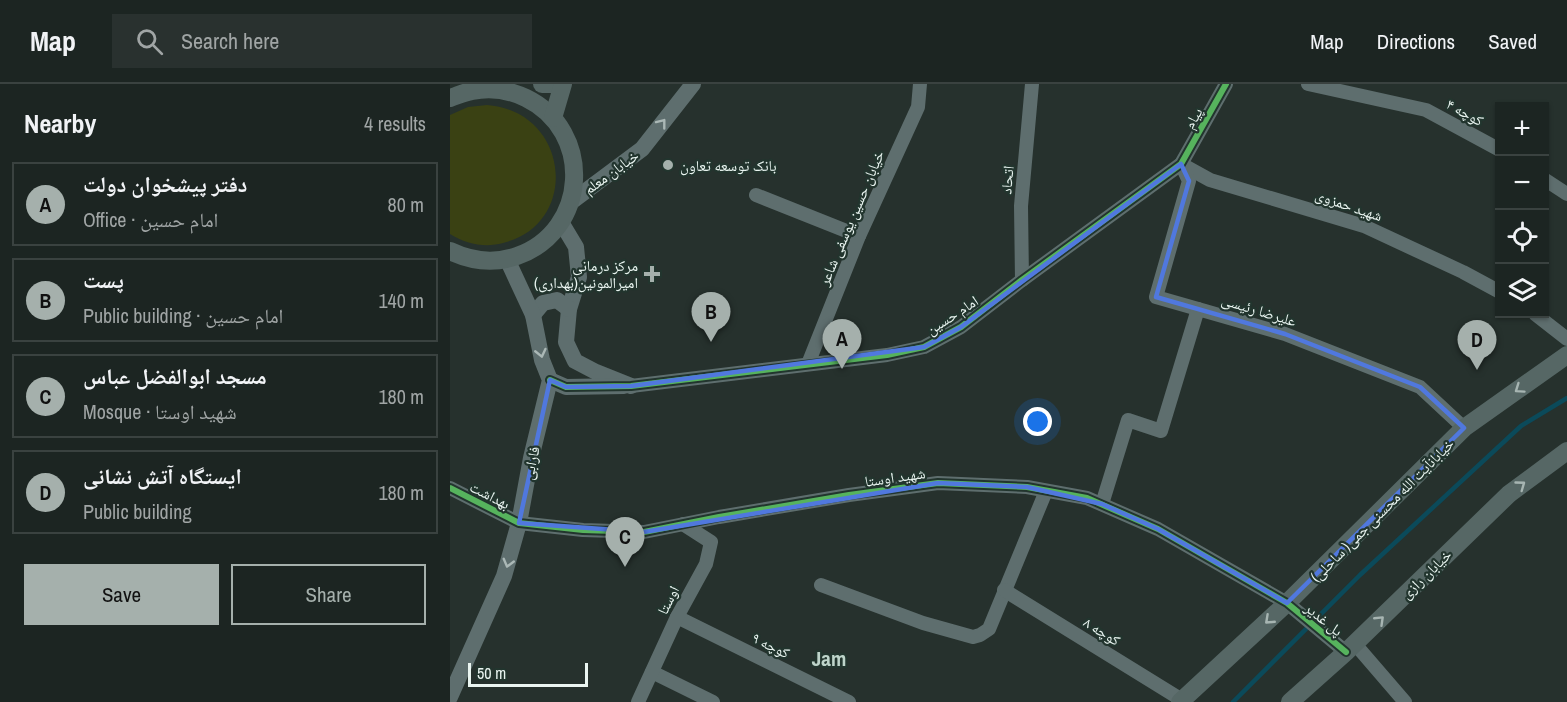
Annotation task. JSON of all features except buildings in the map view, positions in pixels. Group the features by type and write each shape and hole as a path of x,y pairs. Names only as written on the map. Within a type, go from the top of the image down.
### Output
{"main road":[{"path":"542,84 553,84"},
{"path":"553,118 563,84"},
{"path":"450,98 471,91 497,87 536,103 553,118 566,136 573,157 575,180 571,202 561,222 546,239 528,252 507,259 485,261 454,257"},
{"name":"خیابانآیت الله محسنی جمی( ساحلی)","path":"1181,701 1287,603 1464,428 1567,355"},
{"name":"خیابان رازی","path":"1290,702 1350,648 1509,494 1567,452"}],"street":[{"name":"خیابان معلم","path":"571,202 642,149 693,84"},
{"name":"خیابان حسین یوسفی شاعر","path":"808,364 859,236 918,107 920,84"},
{"name":"اتحاد","path":"1022,279 1021,206 1032,84"},
{"name":"پیام","path":"1181,164 1226,84"},
{"name":"کوچه ۴","path":"1308,84 1426,110 1495,147"},
{"path":"1181,164 1189,181 1156,297 1198,309"},
{"name":"امام حسین","path":"550,380 566,387 631,386 887,355 924,347 961,327 1022,279 1181,164"},
{"name":"شهید حمزوی","path":"1181,164 1210,180 1364,226 1495,289"},
{"path":"1549,182 1567,194"},
{"path":"756,195 859,236"},
{"path":"561,222 576,247 579,277 569,309 566,342 575,361 631,386"},
{"path":"507,259 533,315 542,360 550,380"},
{"path":"533,315 543,303 557,300 569,309"},
{"name":"علیرضا رئیسی","path":"1102,504 1128,420 1161,431 1198,309 1285,334 1420,387 1464,428"},
{"path":"1540,318 1567,339"},
{"name":"فارابی","path":"450,697 504,576 519,523 531,458 550,380"},
{"name":"شهید اوستا","path":"519,523 583,530 644,532 849,495 938,483 1028,487 1087,498 1158,529 1287,603"},
{"name":"بهداشت","path":"450,488 519,523"},
{"path":"821,585 923,623 973,637 980,635 989,628 1046,491"},
{"name":"اوستا","path":"638,702 677,617 706,564 711,542 683,524"},
{"name":"کوچه ۸","path":"1004,590 1181,701"},
{"name":"پل غدیر","path":"1287,603 1350,648 1405,702"},
{"name":"کوچه ۹","path":"677,617 849,702"},
{"path":"652,672 713,702"}],"highlighted area":[{"path":"1181,164 1189,181 1156,297 1285,334 1420,387 1464,428 1287,603 1158,529 1102,504 1027,487 938,483 644,532 519,523 550,380 566,387 631,386 924,347 961,327"}],"green space":[{"path":"487,105 515,112 535,126 549,146 555,169 554,193 545,214 528,232 503,243 483,245 469,243 450,234 450,115 468,107"}],"waterway":[{"path":"1233,702 1360,575 1521,426 1567,398"}],"cycle path":[{"path":"550,380 566,387 631,386 887,355 924,347 961,327 1181,164 1226,84"},
{"path":"450,488 519,523 583,530 644,532 849,495 938,483 1027,487 1087,498 1158,529 1287,603 1346,652"}],"place":[{"name":"بانک توسعه تعاون","path":"668,165"},
{"name":"مرکز درمانی امیرالمونین(بهداری)","path":"652,274"},
{"name":"پست","path":"711,342"},
{"name":"دفتر پیشخوان دولت","path":"842,369"},
{"name":"ایستگاه آتش نشانی","path":"1477,370"},
{"name":"مسجد ابوالفضل عباس","path":"625,567"}],"district":[{"name":"Jam","path":"829,658"}]}
